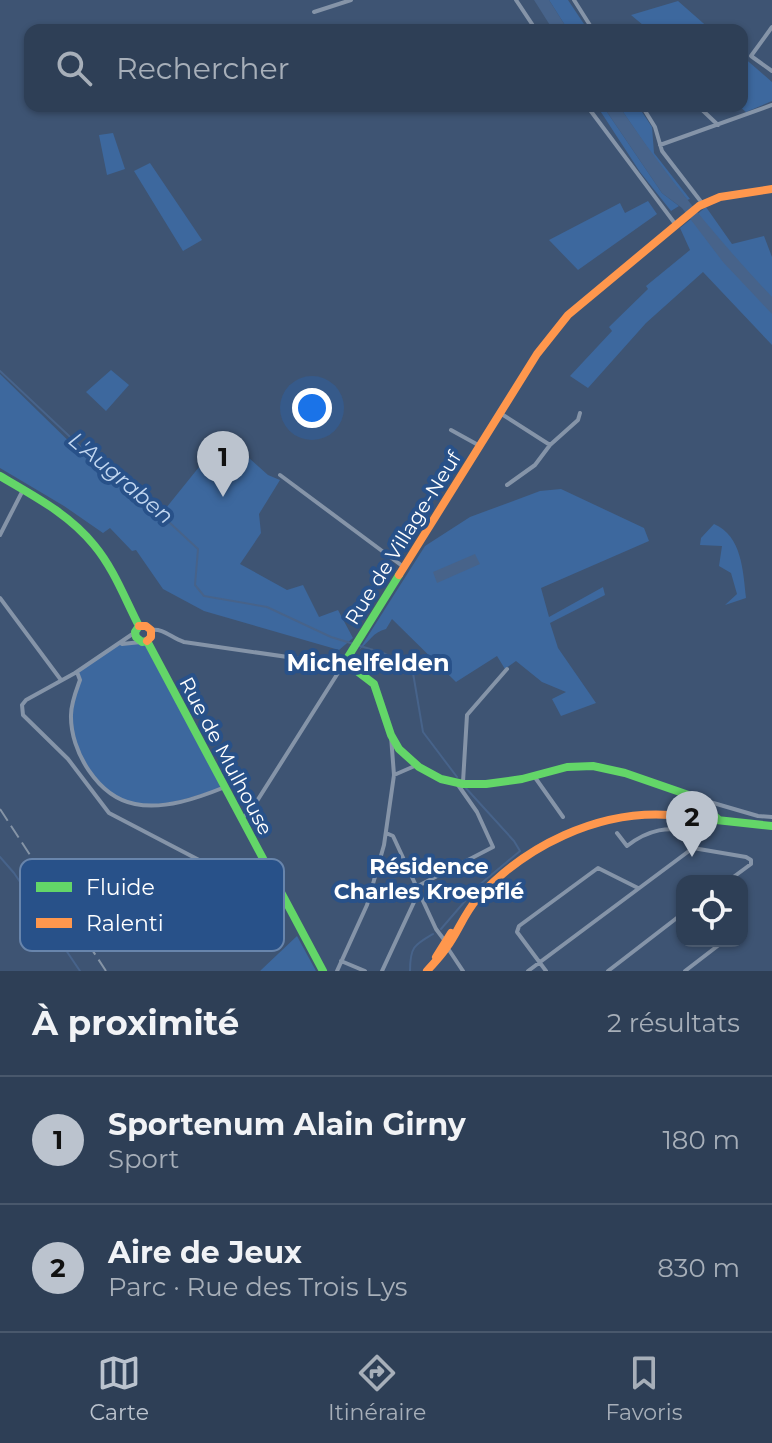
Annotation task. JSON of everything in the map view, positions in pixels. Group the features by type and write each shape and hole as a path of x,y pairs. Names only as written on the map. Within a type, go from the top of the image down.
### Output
{"street":[{"path":"314,12 351,0"},
{"path":"516,0 532,24"},
{"path":"575,0 589,24"},
{"path":"772,27 752,53 753,59 772,71"},
{"path":"660,145 772,105"},
{"path":"591,112 676,225"},
{"path":"646,112 655,127 660,145 700,205 720,197 772,189"},
{"path":"704,112 718,125"},
{"name":"Rue de Village-Neuf","path":"242,818 252,809 537,354 568,315 700,205"},
{"path":"500,413 550,445"},
{"path":"507,485 535,465 550,445 578,420 580,413"},
{"path":"451,430 480,446"},
{"path":"280,475 405,568"},
{"path":"0,476 60,513 86,535 98,549 137,629 136,637 145,641"},
{"path":"0,535 23,490"},
{"path":"0,598 61,680"},
{"path":"194,859 105,810 68,759 23,715 22,705 26,700 77,672 137,629 146,626 184,642 343,665 366,675 377,685 396,745 417,765 444,780 504,781 584,765 758,816 772,817"},
{"path":"116,646 145,641 151,637 151,630"},
{"name":"Rue de Mulhouse","path":"145,641 264,859"},
{"path":"416,887 493,847 460,782 468,712 507,669"},
{"path":"77,672 80,680 71,715 76,746 89,769 110,792 134,804 155,805 225,787"},
{"path":"337,971 374,887 394,775 391,734"},
{"path":"391,755 396,745"},
{"path":"394,775 417,765"},
{"path":"534,776 563,817"},
{"path":"692,817 699,798"},
{"path":"699,798 720,821"},
{"path":"430,967 476,900 516,864 555,839 599,824 638,816 692,817 772,826"},
{"path":"528,971 693,848 696,838 687,831 652,831 627,846 617,833"},
{"path":"386,833 393,836 397,852 436,929 463,971"},
{"path":"693,848 751,860 748,867 737,875"},
{"path":"546,971 517,932 519,926 598,868 638,888"},
{"path":"382,971 420,895"},
{"name":"Rue de Mulhouse","path":"284,898 323,971"},
{"path":"284,904 289,907"},
{"path":"608,971 676,919"},
{"path":"685,971 716,947"},
{"path":"341,961 365,971"}],"shaded area":[{"path":"534,0 549,0 564,24 549,24"},
{"path":"549,0 568,0 584,24 564,24"},
{"path":"678,1 704,24 642,24 631,15"},
{"path":"748,61 772,82 772,101 748,111"},
{"path":"601,112 607,112 662,193 679,206 671,211 640,172"},
{"path":"607,112 623,112 691,204 772,297 772,314 723,262 682,208 662,193"},
{"path":"623,112 642,112 652,127 654,153 690,199 687,200"},
{"path":"113,133 125,169 107,175 99,135"},
{"path":"150,163 202,240 183,251 134,171"},
{"path":"648,201 657,214 578,270 549,240 620,203 625,213"},
{"path":"706,207 732,244 764,236 772,257 772,345 703,272 646,323 588,388 570,376 612,331 609,327 648,289 646,286 690,250 680,228"},
{"path":"111,370 129,385 106,411 86,392"},
{"path":"0,374 82,454 162,513 224,436 268,475 280,480 259,514 261,533 240,564 287,590 303,585 319,617 338,610 353,638 339,650 204,611 163,589 136,550 132,551 110,528 103,533 0,468"},
{"path":"561,489 644,528 649,541 541,588 549,617 603,587 605,595 550,623 558,648 596,703 561,716 552,699 566,692 542,682 516,661 505,669 497,656 456,682 392,619 386,629 374,635 359,650 425,546 470,517 540,491"},
{"path":"714,524 736,546 744,577 746,598 725,605 737,594 731,573 719,566 722,546 700,545 701,538"},
{"path":"475,554 480,564 437,583 433,572"},
{"path":"145,644 222,788 170,802 137,804 111,793 90,771 72,729 72,707 80,680 77,672 116,646"},
{"path":"297,936 316,971 260,971"}],"waterway":[{"name":"L'Augraben","path":"0,371 100,465 158,505 170,523 198,549 195,585 204,596 267,607 331,637 383,653 412,667 423,732 457,777"},
{"name":"L'Augraben","path":"441,929 478,886 520,851 464,786"},
{"path":"0,857 20,882"},
{"name":"L'Augraben","path":"410,971 414,948 433,934"},
{"path":"67,951 80,971"}],"railway":[{"path":"0,809 33,859"},
{"path":"93,951 106,971"}],"traffic: fast":[{"path":"0,476 50,506 84,534 108,564 139,626"},
{"path":"399,575 343,665 374,684 391,735 399,749 419,767 441,779 463,784 486,784 522,779 567,767 593,766 625,773 703,800 719,820"},
{"path":"139,626 136,637 142,642 147,641"},
{"path":"147,641 263,859"},
{"path":"670,815 772,826"},
{"path":"284,898 323,971"}],"traffic: slow":[{"path":"399,575 537,354 568,315 699,206 720,197 772,189"},
{"path":"139,626 151,630 147,641"},
{"path":"692,817 694,797"},
{"path":"427,971 447,947 477,899 496,880 540,848 590,825 643,815 670,815"},
{"path":"436,957 451,933"}],"place":[{"name":"Sportenum Alain Girny","path":"223,497"},
{"name":"Aire de Jeux","path":"692,857"}],"district":[{"name":"Michelfelden","path":"368,662"},
{"name":"Résidence Charles Kroepflé","path":"429,878"}]}
